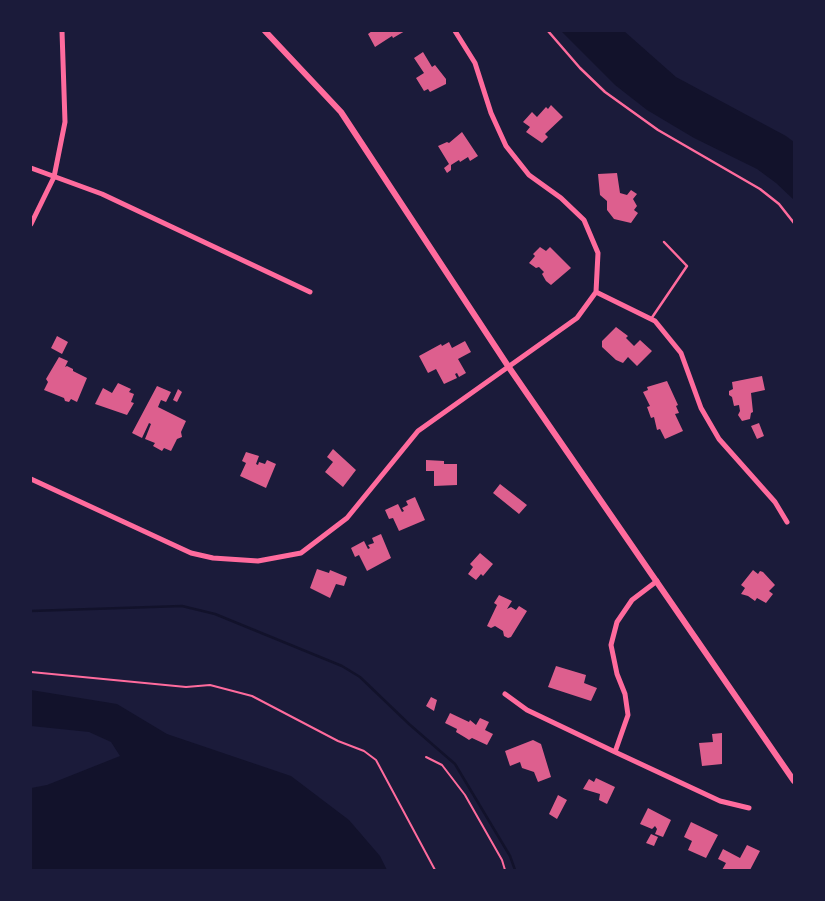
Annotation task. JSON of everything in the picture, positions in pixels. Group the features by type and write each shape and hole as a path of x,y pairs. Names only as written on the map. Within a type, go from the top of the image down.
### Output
{"street":[{"path":"31,224 54,177 65,122 62,31"},
{"path":"265,31 341,112 508,366 794,780"},
{"path":"31,479 191,553 214,558 258,561 301,553 347,518 418,431 577,318 596,292 598,253 584,220 561,198 529,176 506,146 491,113 475,63 455,31"},
{"path":"31,168 102,194 310,292"},
{"path":"596,292 651,319 681,352 701,408 719,439 774,502 787,522"},
{"path":"615,752 628,715 625,694 617,674 611,645 617,622 632,600 656,580"},
{"path":"505,694 527,710 615,752 720,801 749,808"}],"lane":[{"path":"548,31 580,68 611,97 658,130 760,188 779,204 794,223"},
{"path":"651,319 687,266 664,242"}],"path":[{"path":"31,672 186,687 210,685 252,696 338,741 364,751 376,760 435,870"},
{"path":"426,757 442,766 465,795 502,860 505,870"}],"shaded area":[{"path":"561,31 624,31 676,77 786,136 794,142 794,200 757,169 694,138 647,110 615,85"},
{"path":"31,690 117,704 167,734 291,776 349,820 380,856 387,870 31,870 31,788 47,785 120,756 111,742 89,732 31,726"}],"building":[{"path":"372,31 405,31 393,38 392,36 375,47 368,34"},
{"path":"423,52 432,67 435,65 446,79 446,84 430,92 428,89 424,91 416,78 424,73 414,58"},
{"path":"551,105 563,117 545,134 548,137 542,143 526,132 530,127 523,122 532,112 537,117 546,107 548,109"},
{"path":"462,132 478,156 470,161 468,157 460,162 459,160 451,165 451,170 447,173 444,168 449,164 438,146 449,143"},
{"path":"617,173 620,193 627,195 631,190 637,194 633,199 637,206 634,210 638,213 631,223 614,219 607,210 607,201 600,195 598,174"},
{"path":"540,247 546,251 550,247 571,268 551,285 546,281 542,274 544,272 539,267 536,268 529,263 535,256 533,254"},
{"path":"616,327 628,336 626,338 634,346 640,340 652,351 637,366 628,357 623,363 616,360 602,347 602,341"},
{"path":"57,336 68,342 62,354 51,348"},
{"path":"465,341 471,352 458,359 466,373 459,377 457,373 455,374 457,378 444,384 436,369 428,373 419,356 441,344 442,346 449,342 452,348"},
{"path":"59,357 68,361 65,367 73,369 73,371 87,378 77,402 71,399 69,402 65,401 64,398 44,390 48,382 46,379"},
{"path":"762,376 765,390 751,393 753,412 750,419 742,421 738,415 740,411 739,405 734,406 732,397 729,395 729,391 733,389 732,382"},
{"path":"667,381 678,405 676,406 679,413 675,414 683,431 665,439 660,429 657,430 654,417 651,418 647,407 650,406 643,392 648,390 647,387"},
{"path":"118,383 131,389 129,392 134,394 131,402 134,403 127,415 95,404 103,388 112,393"},
{"path":"157,386 171,392 166,402 161,400 158,407 186,421 181,432 182,437 177,439 171,451 164,448 162,451 153,446 155,443 145,439 151,424 149,423 142,438 132,433"},
{"path":"178,389 182,392 177,402 173,400"},
{"path":"759,423 764,436 757,439 751,426"},
{"path":"333,449 356,470 343,487 325,472 333,462 327,457"},
{"path":"246,452 259,456 256,464 258,465 259,462 265,464 267,460 276,464 266,488 240,476 246,463 242,461"},
{"path":"426,460 444,461 444,464 457,464 457,485 434,486 434,471 426,471"},
{"path":"500,484 527,505 519,514 493,493"},
{"path":"415,497 425,520 399,531 393,518 389,519 385,510 398,504 402,512 404,511 402,508 408,505 406,501"},
{"path":"381,534 391,558 367,571 359,555 355,557 351,548 364,541 368,549 370,548 368,545 374,543 372,538"},
{"path":"480,553 493,564 483,576 481,574 476,580 468,574 473,567 470,564"},
{"path":"317,569 329,573 330,570 347,577 344,586 336,584 330,598 310,588"},
{"path":"753,570 758,574 760,571 763,572 775,585 769,591 773,594 766,603 757,598 755,601 741,594 745,588 741,585"},
{"path":"499,595 512,601 507,609 511,607 516,610 519,606 527,611 511,637 508,638 504,636 503,631 495,626 491,628 487,626 497,605 494,603"},
{"path":"556,666 586,675 584,683 597,688 591,701 548,687"},
{"path":"431,697 437,700 434,711 426,706"},
{"path":"450,713 469,722 470,720 476,725 480,718 489,722 485,730 493,734 487,745 472,738 469,740 456,732 457,729 445,723"},
{"path":"722,733 722,764 702,766 699,743 713,742 712,734"},
{"path":"533,740 541,744 551,777 538,782 534,772 522,768 520,762 510,766 505,751"},
{"path":"596,778 615,787 607,804 599,800 600,794 583,789 589,779 594,782"},
{"path":"558,795 567,800 557,819 549,814"},
{"path":"648,808 671,820 663,837 655,834 657,829 655,826 652,829 640,824"},
{"path":"691,822 718,835 706,858 688,850 692,841 684,837"},
{"path":"651,834 658,837 654,846 646,843"},
{"path":"747,845 760,851 750,870 722,870 726,863 718,859 723,849 740,858"}],"waterway":[{"path":"31,611 182,606 215,614 342,666 360,677 409,724 455,764 510,856 515,870"}]}
